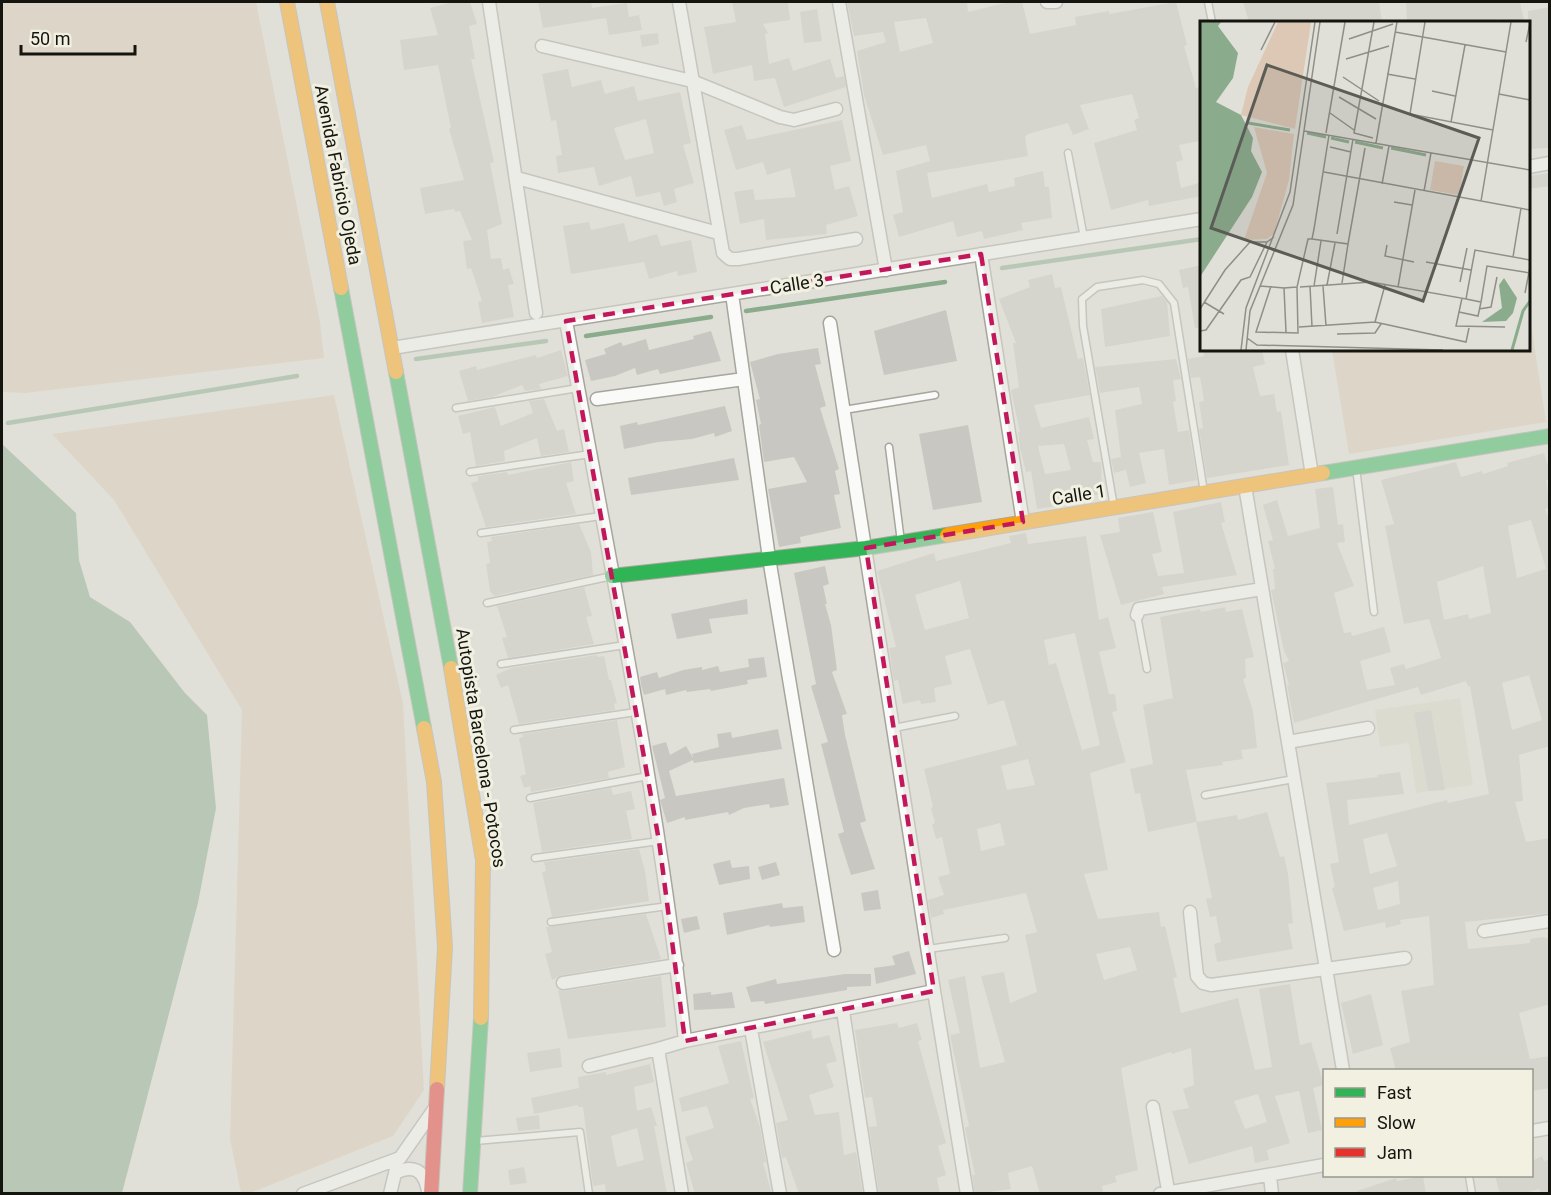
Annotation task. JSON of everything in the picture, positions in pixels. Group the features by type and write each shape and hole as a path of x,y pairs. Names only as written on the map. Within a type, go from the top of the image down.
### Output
{"street":[{"name":"Avenida Fabricio Ojeda","path":"287,2 434,782 445,947 437,1105"},
{"name":"Avenida Fabricio Ojeda","path":"327,2 392,348"},
{"path":"489,2 536,313"},
{"path":"679,2 723,253 730,259 738,260 856,239"},
{"path":"839,2 886,270"},
{"path":"1047,2 1056,2"},
{"path":"542,46 692,81 780,117 794,120 836,109"},
{"path":"1530,167 1550,163"},
{"path":"517,178 718,232"},
{"name":"Calle 3","path":"392,348 1200,219"},
{"path":"981,254 1023,522"},
{"path":"732,294 769,558 834,950"},
{"path":"566,321 659,841 686,1041"},
{"path":"830,323 967,1194"},
{"name":"Autopista Barcelona - Potocos","path":"392,348 467,754 483,860 480,1060 470,1194"},
{"path":"1292,351 1312,475"},
{"path":"597,399 744,380"},
{"name":"Calle 1","path":"612,576 866,548 1550,436"},
{"path":"1245,486 1342,1069"},
{"path":"1137,615 1139,609 1262,589"},
{"path":"1288,742 1368,728"},
{"path":"1190,912 1197,976 1203,983 1210,985 1325,967 1405,958"},
{"path":"1484,931 1550,921"},
{"path":"563,983 677,965"},
{"path":"589,1066 686,1041 934,991"},
{"path":"843,1011 871,1194"},
{"path":"752,1029 780,1194"},
{"path":"658,1049 682,1194"},
{"path":"390,1194 400,1158 437,1105"},
{"path":"430,1194 437,1105"},
{"path":"1153,1107 1164,1192 1270,1176 1323,1165"},
{"path":"1533,1131 1550,1128"},
{"path":"303,1194 400,1158"},
{"path":"395,1173 406,1167 417,1168 423,1173 430,1194"},
{"path":"1270,1176 1272,1194"}],"lane":[{"path":"1208,2 1212,21"},
{"path":"1068,153 1084,238"},
{"path":"1114,507 1083,326 1082,299 1097,287 1143,280 1159,284 1174,303 1204,492"},
{"path":"456,408 578,388"},
{"path":"844,410 935,396"},
{"path":"889,447 901,542"},
{"path":"470,472 590,454"},
{"path":"1356,467 1374,612"},
{"path":"481,533 601,516"},
{"path":"487,603 612,576"},
{"path":"1137,615 1146,669"},
{"path":"501,664 625,645"},
{"path":"513,730 636,712"},
{"path":"894,728 955,716"},
{"path":"530,798 648,776"},
{"path":"1205,795 1294,779"},
{"path":"535,858 659,841"},
{"path":"551,922 668,906"},
{"path":"927,949 1005,938"},
{"path":"474,1142 580,1132 589,1194"},
{"path":"1469,1177 1472,1194"}],"highlighted area":[{"path":"981,254 1023,522 866,548 934,991 685,1041 659,841 566,321"}],"shaded area":[{"path":"2,2 256,2 320,322 324,358 25,393 2,392"},
{"path":"1530,318 1546,422 1349,454 1332,351 1530,351"},
{"path":"334,395 403,704 424,1090 393,1136 250,1193 241,1193 230,1139 242,710 114,500 52,434"},
{"path":"2,444 76,513 79,560 90,597 130,622 185,693 207,715 216,808 198,903 122,1193 2,1193"},
{"path":"1460,698 1473,785 1416,793 1409,743 1380,747 1375,710"}],"building":[{"path":"453,2 470,2 477,24 469,26 475,59 471,59 494,162 490,163 502,224 487,230 491,259 501,258 503,270 509,268 514,284 508,285 514,317 482,323 478,302 482,301 471,268 467,269 463,241 472,240 460,211 455,212 454,209 425,214 420,188 464,180 449,129 451,128 438,65 404,70 400,40 438,35 430,8"},
{"path":"538,2 591,2 592,8 627,3 629,17 639,15 642,30 609,35 606,18 543,28"},
{"path":"732,2 788,2 790,20 763,24 768,33 765,34 769,64 789,58 793,71 830,59 836,78 844,76 846,87 784,107 775,78 754,81 752,65 713,74 704,27 736,22"},
{"path":"847,2 967,2 968,12 1009,2 1022,2 1030,34 1076,25 1075,17 1109,11 1109,14 1176,2 1187,45 1184,46 1196,88 1200,87 1200,134 1198,135 1200,141 1179,145 1183,160 1176,162 1181,188 1200,183 1200,196 1149,206 1148,200 1111,210 1094,143 1137,130 1134,120 1139,118 1132,94 1080,105 1089,129 1073,135 1068,123 1028,134 1025,137 1028,156 927,173 932,198 987,184 989,192 1015,186 1014,178 1043,171 1045,187 1049,187 1052,218 1021,223 1023,230 984,239 982,231 957,237 953,221 899,237 893,215 903,212 896,171 930,161 926,145 883,155 864,95 857,51 886,42 883,32 854,36","holes":["926,18 933,43 900,52 894,22"]},
{"path":"1243,2 1379,2 1382,21 1281,21 1281,19 1249,21"},
{"path":"1406,2 1520,2 1524,20 1500,21 1499,19 1407,21"},
{"path":"1550,7 1550,148 1530,149 1530,21 1528,21 1528,11"},
{"path":"817,9 822,41 804,43 800,12"},
{"path":"658,33 659,44 642,47 640,35"},
{"path":"568,69 572,87 601,80 605,94 634,86 638,101 680,92 691,143 683,145 694,183 674,189 677,202 664,206 660,192 636,197 631,176 599,186 594,167 558,173 556,156 562,155 556,120 551,121 542,74","holes":["646,119 654,153 625,160 614,128"]},
{"path":"842,120 851,161 830,166 835,190 849,186 858,216 826,225 827,234 766,240 764,219 740,224 734,192 753,189 755,200 796,197 790,168 767,175 763,162 736,170 724,130 742,125 747,140"},
{"path":"1550,173 1550,186 1530,189 1530,176"},
{"path":"589,222 591,230 624,223 629,242 657,234 661,246 691,240 697,272 678,276 677,271 649,279 644,262 571,274 563,226"},
{"path":"1200,265 1200,327 1195,328 1188,287 1183,288 1179,270"},
{"path":"1052,274 1055,288 1061,287 1078,359 1083,358 1090,395 1034,405 1041,428 1089,417 1094,439 1087,440 1093,462 1101,462 1102,494 1062,500 1063,505 1037,509 1031,471 1026,472 1020,448 1018,432 1020,432 1011,390 1019,387 1013,343 1016,343 999,299 1030,287 1028,280","holes":["1064,444 1071,470 1045,474 1038,446"]},
{"path":"1162,296 1167,302 1170,336 1105,347 1101,309"},
{"path":"946,310 957,361 884,375 874,331"},
{"path":"711,331 721,361 660,374 658,369 637,375 635,368 615,376 591,381 585,360 606,354 604,349 621,342 623,346 646,339 649,350 694,339 693,336"},
{"path":"818,348 821,364 815,365 826,406 820,408 839,469 835,471 840,494 834,495 841,528 800,537 801,543 779,547 768,489 807,482 794,457 764,462 759,425 761,424 756,400 760,399 750,362 778,354"},
{"path":"561,350 568,376 539,384 541,389 525,391 522,385 492,397 468,401 459,371 476,366 477,370 536,355 537,358"},
{"path":"1203,351 1262,351 1265,364 1253,367 1260,396 1274,394 1277,412 1281,411 1289,465 1207,478 1199,429 1203,428 1199,402 1204,401 1200,377 1191,378 1188,359 1204,356"},
{"path":"1176,359 1181,379 1173,380 1176,401 1173,402 1178,432 1189,430 1197,480 1169,485 1164,449 1139,453 1146,483 1130,487 1126,470 1114,473 1111,459 1121,457 1115,410 1142,404 1139,387 1100,393 1095,367"},
{"path":"544,399 557,431 564,429 569,452 541,456 537,438 504,451 505,461 476,466 470,432 463,434 458,416 495,407 501,426 533,413 529,401"},
{"path":"725,406 732,431 715,437 714,433 692,439 658,442 624,449 620,426 637,422 638,425"},
{"path":"968,425 982,502 933,510 919,434"},
{"path":"1544,453 1550,472 1550,479 1546,480 1550,508 1545,509 1550,522 1550,746 1519,755 1523,801 1515,802 1526,842 1550,838 1550,913 1465,922 1468,949 1530,943 1530,939 1543,937 1550,939 1550,1004 1519,1013 1530,1059 1550,1056 1550,1088 1533,1091 1533,1069 1395,1069 1390,1048 1410,1042 1401,991 1434,985 1429,916 1400,920 1401,924 1386,928 1385,922 1344,931 1332,888 1335,887 1330,864 1339,862 1326,783 1400,772 1404,794 1347,800 1349,825 1447,800 1448,803 1489,794 1470,686 1466,681 1421,695 1418,687 1294,723 1287,685 1289,685 1283,663 1289,661 1284,651 1271,590 1275,589 1273,569 1275,569 1268,541 1273,540 1263,505 1277,500 1288,536 1320,528 1315,489 1333,487 1338,525 1343,524 1345,542 1337,543 1354,586 1334,593 1344,633 1351,632 1352,636 1384,627 1391,652 1360,661 1367,690 1395,685 1390,668 1404,664 1406,669 1441,658 1429,619 1404,624 1385,526 1394,524 1381,480 1456,462 1461,477 1482,471 1483,474 1508,466 1507,463","holes":["1531,520 1546,569 1517,578 1508,526","1483,566 1491,613 1469,619 1468,614 1444,620 1437,582","1529,675 1542,720 1512,730 1502,683","1387,833 1397,866 1370,874 1363,839","1398,881 1400,904 1378,910 1373,888"]},
{"path":"734,458 739,480 631,495 628,478"},
{"path":"571,462 574,481 566,483 576,514 486,527 471,483 478,481 478,476 507,472 508,475"},
{"path":"1221,502 1225,522 1221,523 1237,575 1162,587 1164,594 1121,605 1100,535 1120,532 1118,518 1153,512 1162,552 1152,554 1158,576 1184,573 1173,512"},
{"path":"579,524 591,552 593,575 494,596 490,591 486,564 490,563 487,542 492,541 491,537"},
{"path":"1026,533 1028,544 1086,536 1099,620 1108,617 1116,648 1099,652 1109,694 1115,694 1117,711 1112,712 1126,762 1090,773 1108,870 1084,874 1098,919 1159,912 1161,927 1165,926 1177,977 1173,978 1181,1013 1238,998 1255,1070 1272,1067 1259,989 1290,984 1300,1045 1311,1042 1323,1082 1323,1085 1313,1088 1322,1130 1308,1133 1299,1091 1275,1096 1290,1143 1267,1150 1269,1160 1255,1163 1252,1146 1189,1164 1172,1111 1189,1108 1183,1089 1194,1085 1191,1048 1121,1068 1138,1170 1115,1176 1117,1182 1102,1186 1103,1193 1040,1194 1032,1166 1008,1173 1011,1189 975,1194 972,1175 975,1175 965,1128 969,1126 950,1035 960,1033 948,980 965,976 980,1068 1005,1062 981,976 1004,972 1010,1003 1037,992 1025,935 1037,932 1026,893 943,910 944,914 931,918 928,900 944,895 938,877 950,874 942,837 936,839 932,824 935,823 931,808 933,807 924,769 1017,745 1004,700 988,705 970,649 945,656 952,684 934,688 936,702 921,704 920,700 903,704 898,680 894,681 889,648 896,647 877,571 934,553 936,561 1011,543 1009,536","holes":["960,581 969,618 925,630 915,595","1075,633 1100,745 1082,750 1056,663 1049,665 1044,640","1028,759 1035,785 1007,790 1001,766","1000,823 1005,845 981,851 977,829","1130,947 1137,970 1104,980 1096,954","1258,1094 1267,1122 1245,1129 1234,1101"]},
{"path":"825,566 829,584 823,586 827,604 825,604 831,625 837,670 832,672 847,714 842,715 845,735 866,821 860,823 875,869 851,875 838,834 844,832 821,744 828,742 811,686 816,684 794,573"},
{"path":"584,587 592,616 586,617 594,644 508,658 502,638 507,637 497,606"},
{"path":"747,599 748,614 709,619 712,633 677,639 671,614"},
{"path":"1225,607 1226,612 1242,609 1254,657 1245,659 1246,678 1243,679 1253,711 1257,748 1241,750 1243,759 1222,762 1223,765 1186,770 1197,822 1237,815 1238,820 1267,812 1280,857 1284,856 1288,874 1293,923 1288,924 1293,949 1217,962 1214,944 1221,942 1216,916 1210,917 1206,899 1212,898 1196,822 1148,832 1140,793 1135,794 1130,769 1153,764 1143,705 1173,698 1160,617 1200,609 1201,612"},
{"path":"597,655 598,657 604,656 617,703 614,704 615,710 519,724 508,685 501,688 496,675 511,668"},
{"path":"764,657 767,677 747,680 748,684 711,691 710,689 687,692 686,690 666,695 665,689 644,695 641,685 640,677 657,672 659,678 683,670 702,667 702,670 718,666 720,672 749,667 748,659"},
{"path":"1431,710 1445,790 1428,791 1414,713"},
{"path":"617,720 625,767 608,772 609,778 531,792 530,786 524,788 520,776 526,774 519,738 523,737 522,734"},
{"path":"778,729 782,749 694,763 693,760 669,771 676,796 784,778 789,805 770,808 769,804 744,808 729,815 728,812 685,820 685,817 667,823 660,800 665,798 652,746 666,742 670,755 686,746 693,758 692,754 719,747 717,734 731,732 732,738"},
{"path":"611,788 613,795 631,791 635,809 626,811 632,839 542,852 533,803"},
{"path":"639,849 649,901 552,917 542,872 546,871 544,862"},
{"path":"730,860 732,868 749,866 750,879 719,885 713,864"},
{"path":"776,862 780,875 762,880 758,867"},
{"path":"878,890 881,909 864,911 861,893"},
{"path":"782,903 783,908 803,906 805,922 770,927 769,925 727,935 723,913"},
{"path":"646,914 661,959 562,975 552,980 545,954 552,952 546,927"},
{"path":"697,916 700,929 684,933 681,919"},
{"path":"909,951 916,974 876,984 874,968 895,965 892,956"},
{"path":"845,974 871,974 871,986 847,987 847,990 765,1004 764,1001 751,1002 746,987 776,979 777,984"},
{"path":"661,976 666,1027 568,1039 558,990"},
{"path":"711,992 711,995 732,992 735,1008 694,1010 693,994"},
{"path":"1371,994 1383,1045 1353,1054 1341,1003"},
{"path":"897,1023 899,1028 917,1023 922,1040 918,1041 946,1143 938,1146 946,1175 937,1178 940,1194 879,1194 869,1127 877,1126 872,1097 865,1098 855,1030"},
{"path":"811,1030 813,1039 829,1035 837,1061 826,1064 834,1087 809,1095 815,1115 839,1112 844,1155 856,1152 863,1194 799,1194 786,1157 782,1158 776,1123 788,1120 763,1042"},
{"path":"741,1041 754,1098 750,1099 760,1127 766,1162 763,1163 772,1194 695,1194 686,1163 693,1160 685,1137 714,1128 707,1106 682,1112 679,1098 729,1083 718,1046"},
{"path":"560,1048 562,1067 530,1072 527,1053"},
{"path":"650,1064 654,1082 634,1087 637,1111 651,1107 657,1126 654,1126 667,1194 606,1194 605,1184 593,1186 583,1107 578,1107 578,1105 534,1114 531,1098 579,1088 578,1077 606,1072 606,1075","holes":["637,1128 644,1160 617,1167 611,1136"]},
{"path":"539,1115 540,1129 518,1131 516,1118"},
{"path":"1542,1156 1544,1161 1550,1159 1550,1194 1541,1194 1539,1189 1521,1194 1500,1194 1495,1177 1533,1177 1533,1160"},
{"path":"524,1167 527,1183 510,1185 508,1170"},
{"path":"1423,1177 1426,1194 1357,1194 1357,1191 1396,1178 1397,1181"}],"waterway":[{"path":"1002,268 1200,239"},
{"path":"746,311 945,282"},
{"path":"586,336 711,317"},
{"path":"416,359 546,341"},
{"path":"8,423 297,376"}],"traffic: fast":[{"path":"341,288 424,728"},
{"path":"396,372 451,668"},
{"path":"1323,473 1550,436"},
{"path":"612,576 866,548 947,535"},
{"path":"470,1194 481,1018"}],"traffic: slow":[{"path":"287,2 341,288"},
{"path":"327,2 396,372"},
{"path":"947,535 1323,473"},
{"path":"451,668 483,860 481,1018"},
{"path":"424,728 434,782 445,947 437,1089"}],"traffic: jam":[{"path":"431,1194 437,1089"}]}
